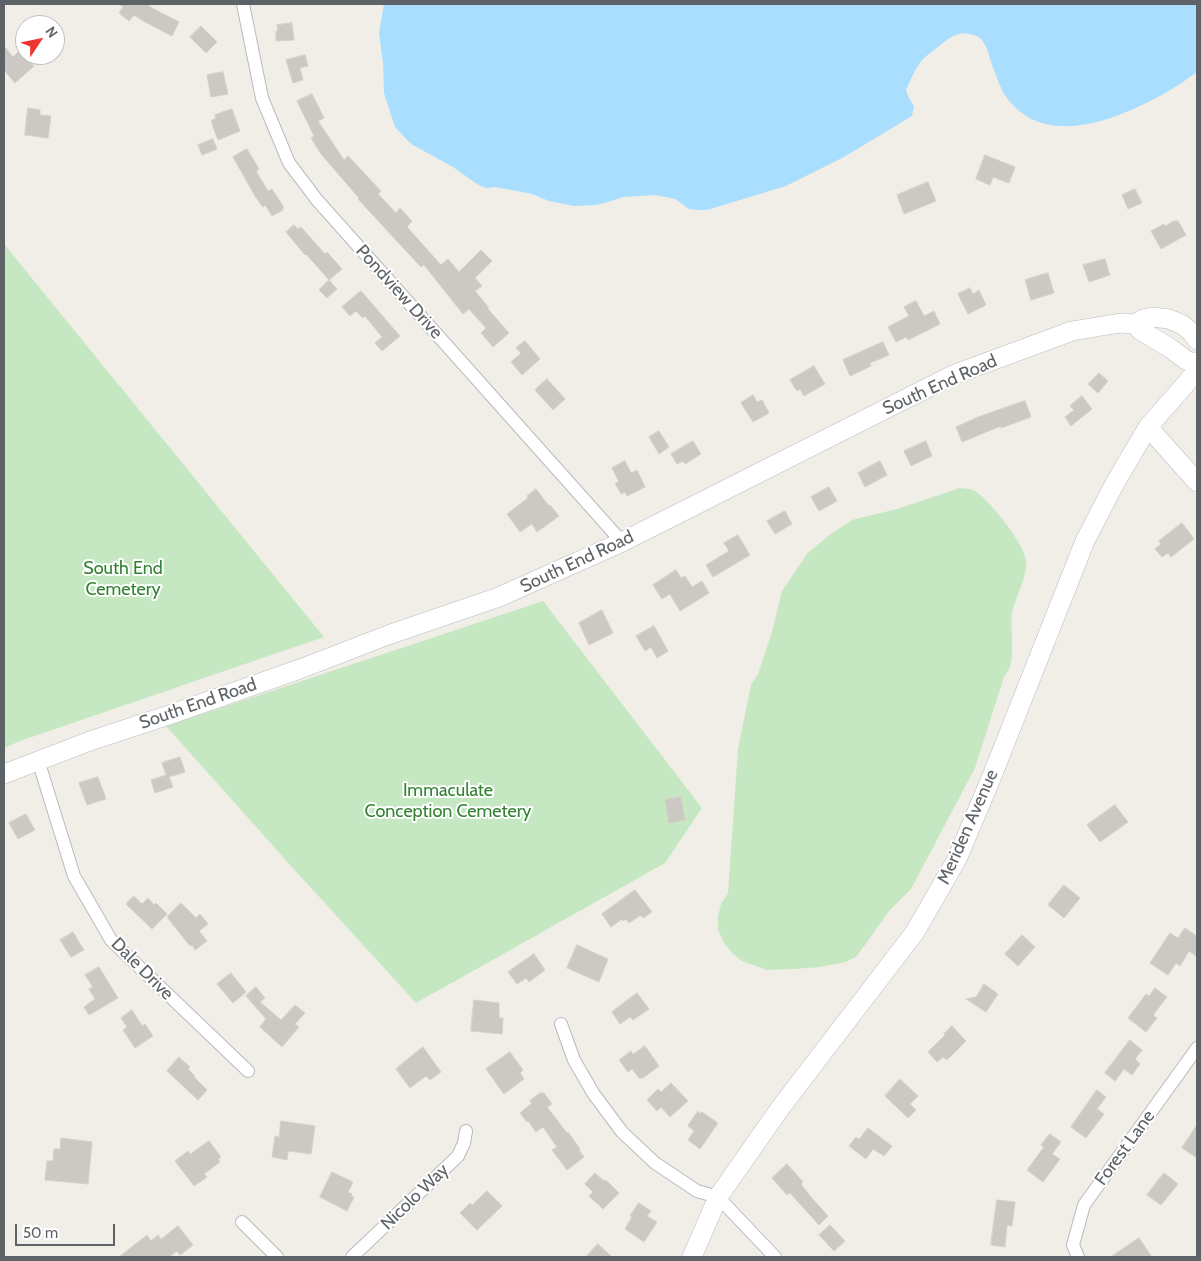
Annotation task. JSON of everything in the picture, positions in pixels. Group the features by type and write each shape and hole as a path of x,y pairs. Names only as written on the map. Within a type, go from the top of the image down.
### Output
{"street":[{"name":"Pondview Drive","path":"243,4 262,98 289,163 318,200 622,542"},
{"name":"South End Road","path":"4,774 90,741 300,669 388,635 499,598 622,542 953,375 1072,331 1120,323 1135,324 1143,319 1152,317 1183,325 1197,340"},
{"path":"1135,324 1144,333 1186,360 1197,362"},
{"name":"Meriden Avenue","path":"692,1257 718,1196 780,1107 915,932 958,860 1085,541 1115,482 1148,428 1197,371"},
{"path":"1148,428 1197,482"},
{"name":"Dale Drive","path":"38,760 74,876 111,940 248,1071"},
{"path":"561,1024 574,1060 593,1093 622,1132 655,1163 697,1191 718,1196 774,1257"},
{"name":"Forest Lane","path":"1078,1257 1073,1245 1084,1205 1197,1048"},
{"name":"Nicolo Way","path":"352,1257 455,1159 463,1147 466,1131"},
{"path":"242,1222 277,1257"}],"green space":[{"name":"South End Cemetery","path":"4,244 324,637 4,748"},
{"path":"960,488 973,490 989,504 1006,523 1020,544 1026,561 1025,573 1012,613 1010,668 1004,677 975,768 911,889 890,910 857,956 846,962 794,969 767,970 742,961 724,943 718,930 718,917 721,904 728,893 738,749 751,685 758,674 772,632 782,591 807,554 828,536 852,520 897,509"},
{"name":"Immaculate Conception Cemetery","path":"543,601 702,808 665,863 416,1003 166,726"}],"water":[{"path":"384,4 1197,4 1197,72 1162,95 1123,113 1101,121 1080,125 1058,126 1038,122 1020,111 1004,94 987,49 979,37 965,33 955,35 921,61 916,69 906,90 914,106 912,116 844,157 786,186 707,210 689,209 675,199 656,195 624,197 597,205 574,206 549,201 532,194 495,187 486,188 407,140 395,127 384,93 379,33"}],"building":[{"path":"119,4 147,4 179,22 172,36 134,15 129,21 119,13 123,7"},
{"path":"292,23 294,40 276,41 277,25"},
{"path":"201,26 217,42 206,53 190,37"},
{"path":"4,46 13,57 15,55 15,65 34,66 15,83 4,70"},
{"path":"305,55 308,66 300,68 303,80 293,83 286,60"},
{"path":"223,72 228,94 211,97 207,75"},
{"path":"312,94 324,118 318,121 344,160 348,156 381,191 378,194 396,213 400,208 412,221 407,227 441,265 448,259 459,272 481,250 492,261 475,278 482,286 475,291 509,333 493,347 481,333 486,328 469,309 463,314 424,265 421,267 394,238 358,199 321,154 311,138 314,136 297,101"},
{"path":"28,108 40,110 40,115 51,116 48,138 25,135"},
{"path":"232,109 240,131 218,140 211,121 216,118 215,115"},
{"path":"213,139 217,149 202,155 198,145"},
{"path":"247,149 259,169 256,171 268,191 272,189 283,206 283,210 272,216 265,205 263,207 255,196 233,157"},
{"path":"985,155 1015,167 1009,183 993,177 990,185 976,179"},
{"path":"928,182 936,201 904,214 897,195"},
{"path":"1135,189 1142,203 1128,209 1122,195"},
{"path":"1178,221 1186,235 1161,249 1151,231"},
{"path":"294,225 298,229 301,227 325,254 327,252 342,269 329,280 286,232"},
{"path":"1105,259 1110,275 1089,282 1083,265"},
{"path":"1048,273 1054,293 1031,300 1025,280"},
{"path":"329,280 337,289 327,298 319,290"},
{"path":"970,288 973,294 979,290 986,305 968,314 958,294"},
{"path":"361,291 400,336 382,351 375,343 382,337 365,316 363,318 356,311 350,316 342,307"},
{"path":"916,301 924,316 934,311 940,324 908,340 906,337 896,342 888,327 909,316 904,307"},
{"path":"525,341 540,359 522,375 511,362 521,353 516,348"},
{"path":"883,342 889,355 870,363 871,366 850,376 843,360"},
{"path":"814,366 825,384 804,396 800,389 797,391 790,380"},
{"path":"1099,373 1108,381 1098,393 1088,384"},
{"path":"547,379 565,399 553,410 535,390"},
{"path":"753,395 757,402 762,400 769,413 753,422 741,403"},
{"path":"1082,396 1092,409 1071,426 1065,417 1074,410 1070,406"},
{"path":"1025,401 1031,417 1001,428 1001,426 962,442 956,427 978,417"},
{"path":"659,431 669,447 659,454 649,437"},
{"path":"693,441 701,454 685,464 683,461 677,464 671,454"},
{"path":"926,441 932,456 911,466 904,451"},
{"path":"625,461 631,473 637,470 645,487 627,496 625,492 621,494 615,483 619,482 612,468"},
{"path":"880,461 887,475 865,487 858,473"},
{"path":"829,487 837,501 819,511 811,497"},
{"path":"536,489 559,516 537,532 532,524 520,532 507,514 528,498 527,496"},
{"path":"785,511 792,524 775,534 767,521"},
{"path":"1182,523 1194,539 1171,557 1168,553 1162,557 1155,549 1161,544 1159,541"},
{"path":"738,535 750,555 713,577 706,565 729,551 724,543"},
{"path":"676,570 681,578 685,576 692,587 702,581 709,593 680,611 670,594 662,599 653,585"},
{"path":"602,610 613,633 589,645 579,623"},
{"path":"654,626 668,651 657,658 651,647 645,651 636,636"},
{"path":"180,757 185,772 169,777 173,787 155,793 151,780 166,775 162,763"},
{"path":"98,777 106,799 87,805 79,783"},
{"path":"681,797 685,820 669,823 665,800"},
{"path":"1115,805 1128,822 1100,842 1087,825"},
{"path":"26,814 35,830 18,839 9,823"},
{"path":"1064,885 1080,898 1064,918 1048,905"},
{"path":"635,890 652,912 643,918 641,915 629,923 626,919 623,921 622,919 611,927 602,914"},
{"path":"134,896 142,904 148,898 167,914 152,929 126,904"},
{"path":"181,903 196,918 200,914 208,924 199,931 207,941 195,950 167,917"},
{"path":"1185,928 1197,936 1197,957 1189,951 1180,966 1176,963 1168,975 1150,963 1170,933 1178,938"},
{"path":"73,932 84,950 71,957 60,940"},
{"path":"1022,935 1035,947 1018,966 1005,954"},
{"path":"577,945 608,959 599,982 567,968"},
{"path":"534,954 545,970 529,982 526,978 517,984 508,972"},
{"path":"99,967 118,998 89,1015 84,1007 95,999 89,989 93,987 85,975"},
{"path":"231,973 246,992 233,1003 217,984"},
{"path":"984,984 998,994 986,1012 966,999 976,997"},
{"path":"256,987 265,998 260,1002 281,1020 295,1005 305,1013 295,1024 299,1027 282,1047 260,1027 266,1019 246,996"},
{"path":"1155,988 1167,997 1153,1015 1157,1018 1146,1032 1128,1018 1146,994 1149,996"},
{"path":"637,993 649,1009 633,1020 630,1017 620,1024 612,1012"},
{"path":"474,1000 499,1003 499,1018 503,1018 502,1034 471,1031"},
{"path":"132,1010 142,1026 145,1024 153,1036 135,1048 123,1030 127,1027 121,1018"},
{"path":"952,1026 966,1041 947,1060 943,1057 937,1062 928,1052"},
{"path":"1130,1040 1142,1050 1135,1059 1140,1064 1132,1075 1124,1069 1115,1081 1105,1073"},
{"path":"645,1046 659,1066 643,1078 639,1078 632,1069 628,1072 619,1060 631,1051 633,1054"},
{"path":"423,1047 441,1072 430,1080 426,1076 410,1088 396,1069"},
{"path":"510,1052 523,1070 520,1073 524,1079 504,1094 486,1069"},
{"path":"179,1057 190,1067 188,1069 207,1090 198,1100 167,1071"},
{"path":"900,1079 918,1096 910,1104 916,1110 908,1118 885,1096"},
{"path":"671,1083 688,1101 670,1117 661,1107 657,1111 647,1100 658,1089 661,1092"},
{"path":"1097,1090 1106,1097 1097,1109 1104,1114 1086,1138 1071,1127"},
{"path":"540,1093 544,1093 552,1104 547,1107 568,1132 584,1157 567,1170 552,1150 557,1147 543,1127 536,1132 520,1113"},
{"path":"698,1111 700,1114 702,1112 718,1123 700,1149 688,1140 694,1131 688,1126"},
{"path":"281,1121 315,1126 311,1154 288,1151 287,1160 272,1157 275,1136 279,1137"},
{"path":"1197,1125 1197,1158 1182,1148"},
{"path":"868,1128 892,1146 884,1156 873,1149 866,1159 849,1146 856,1137 859,1139"},
{"path":"1050,1134 1061,1142 1052,1154 1060,1159 1043,1182 1027,1170 1044,1147 1041,1145"},
{"path":"61,1138 92,1142 88,1184 45,1180 47,1161 53,1161 54,1149 60,1149"},
{"path":"209,1141 221,1157 218,1159 220,1162 204,1174 207,1177 194,1186 175,1161 188,1151 190,1154"},
{"path":"787,1164 803,1182 801,1184 810,1196 828,1216 819,1225 790,1193 787,1195 772,1178"},
{"path":"332,1172 353,1182 348,1192 354,1197 347,1211 320,1197"},
{"path":"595,1173 604,1181 606,1180 619,1193 603,1209 589,1196 593,1192 585,1184"},
{"path":"1164,1173 1178,1184 1161,1205 1147,1195"},
{"path":"487,1191 502,1206 477,1230 460,1213"},
{"path":"997,1200 1015,1202 1012,1226 1007,1225 1005,1247 991,1245"},
{"path":"639,1203 651,1211 647,1216 657,1222 644,1242 625,1229 632,1217 630,1216"},
{"path":"830,1225 845,1241 834,1251 819,1235"},
{"path":"178,1226 193,1245 180,1255 177,1251 169,1257 119,1257 147,1235 151,1241 158,1235 161,1239"},
{"path":"1139,1238 1152,1257 1111,1257"},
{"path":"598,1244 612,1257 586,1257"}]}
